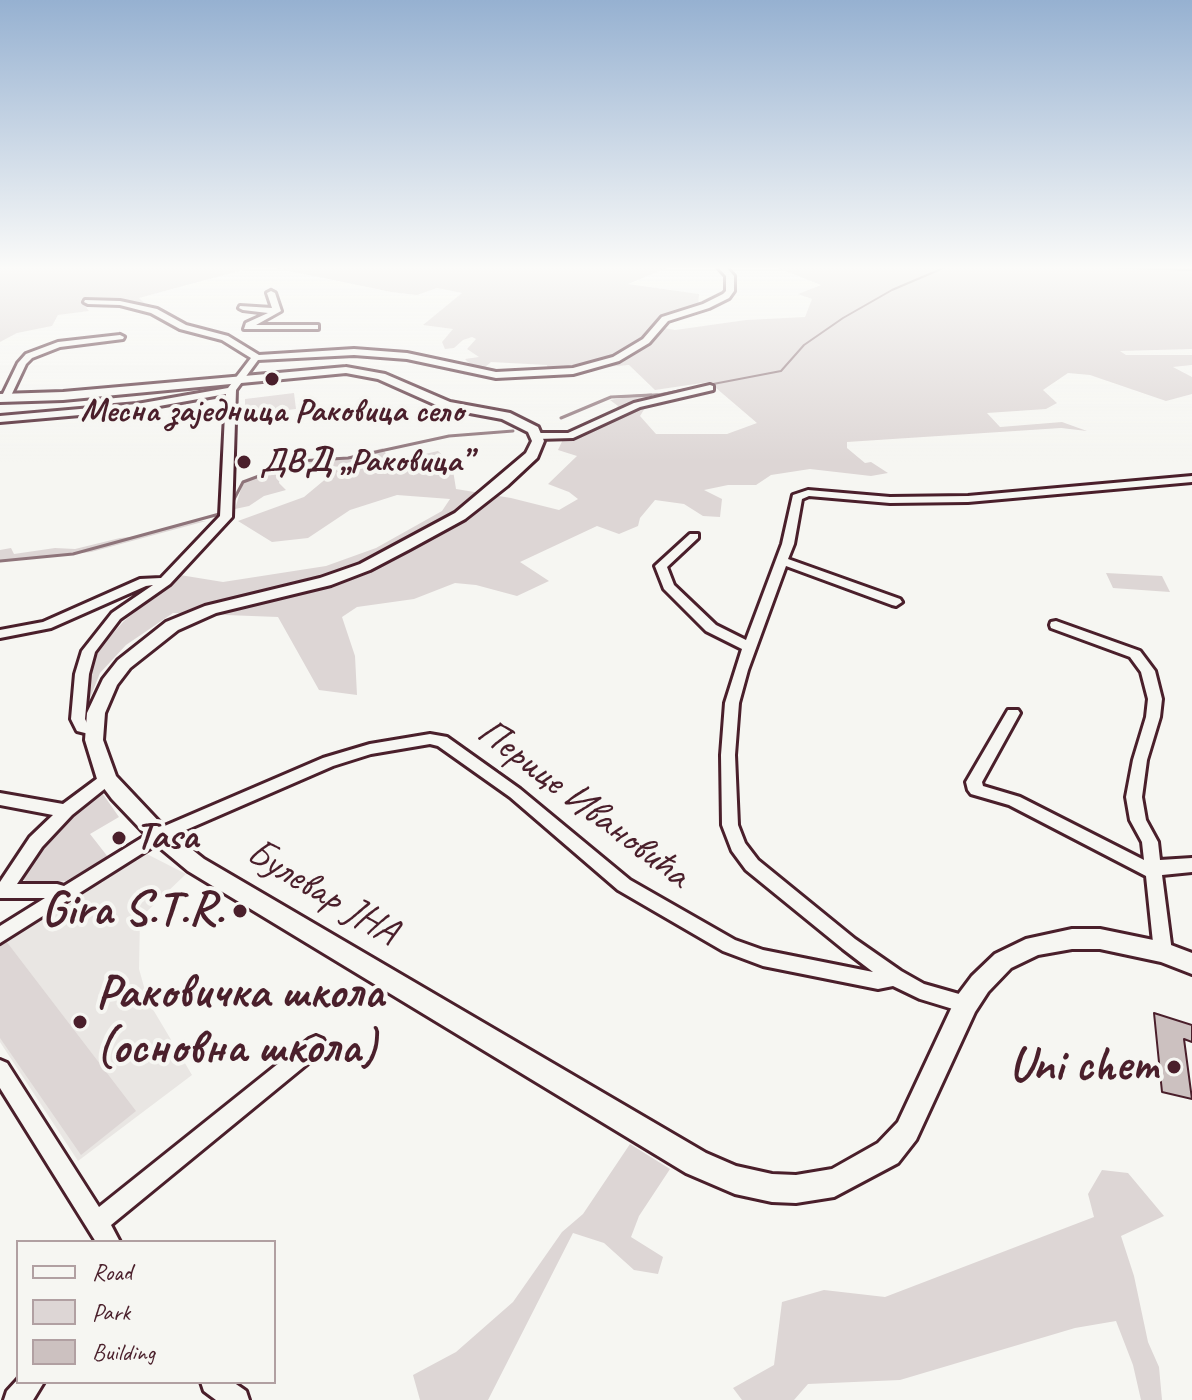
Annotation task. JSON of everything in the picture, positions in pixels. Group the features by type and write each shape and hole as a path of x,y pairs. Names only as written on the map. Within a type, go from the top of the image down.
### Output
{"main road":[{"path":"2,400 234,384 331,369 371,373 439,402 521,421 537,436 532,455 493,491 460,516 405,546 343,576 306,588 211,609 164,631 124,664 109,683 98,704 93,730"},
{"name":"Булевар ЈНА","path":"93,730 107,779 159,835 196,865 696,1163 754,1185 804,1189 834,1183 856,1174 888,1153 907,1131 973,994"},
{"path":"973,994 1003,961 1034,946 1056,941 1100,939 1163,952 1192,964"}],"street":[{"path":"229,331 247,331"},
{"path":"0,419 124,409 234,384 256,358 354,352 407,356 505,376 573,371 616,359 646,341 654,331"},
{"path":"236,332 256,358"},
{"path":"2,400 14,383 22,363 34,353 70,342 120,337"},
{"path":"0,385 14,383"},
{"path":"93,730 82,727 78,719 82,674 89,651 116,616 166,581 227,512 234,384"},
{"path":"537,436 570,436 637,405 710,388"},
{"path":"895,977 752,865 733,837 728,808 729,730 736,684 782,561 797,497 803,493 890,500 968,499 1192,479"},
{"path":"694,536 661,566 668,586 711,628 750,648"},
{"path":"782,561 896,602"},
{"path":"0,634 46,625 144,582 166,581"},
{"path":"1056,625 1135,654 1148,671 1155,699 1134,797 1138,820 1150,842 1163,952"},
{"path":"1013,713 974,782 976,790 1014,801 1154,870 1192,865"},
{"name":"Перице Ивановића","path":"0,935 159,835 328,762 370,749 424,739 442,741 515,793 624,885 729,946 763,958 878,981 895,977 920,991 973,994"},
{"path":"2,891 36,842 66,811 107,779"},
{"path":"0,799 66,811"},
{"path":"2,891 57,891 64,894"},
{"path":"0,1070 104,1232 316,1045"},
{"path":"16,1400 30,1384"},
{"path":"216,1384 237,1400"}],"shaded area":[{"name":"Раковичка школа (основна школа)","path":"141,851 186,874 140,918 139,969 148,1001 192,1075 78,1161 0,1042 0,945"}],"green space":[{"path":"0,331 25,331 17,333 0,342"},
{"path":"451,331 1192,331 1192,349 1120,351 1126,355 1192,355 1192,365 1173,367 1192,377 1192,394 1166,401 1090,375 1068,373 1043,390 1057,403 1046,409 987,413 1000,427 1062,422 1087,431 1061,428 847,442 847,448 865,463 871,462 888,473 871,476 810,469 771,475 756,485 728,485 704,490 722,499 720,517 703,516 684,504 655,500 640,518 638,526 619,534 597,526 520,562 549,581 517,596 455,583 414,599 357,607 342,617 355,656 357,695 319,690 278,617 173,613 126,645 100,673 90,698 85,699 88,671 98,650 124,621 180,575 223,582 326,566 376,548 442,511 450,499 397,495 350,510 308,538 272,542 238,521 304,497 340,467 304,463 281,470 279,483 286,490 235,509 243,482 279,466 299,461 348,458 383,448 390,462 438,451 452,464 456,489 559,510 578,499 548,484 577,456 558,450 566,433 606,421 618,406 610,400 646,394 650,400 640,416 656,434 727,434 757,423 709,382 655,390 629,365 548,372 547,365 491,362 483,369 474,368 465,359 479,357 467,349 476,339 472,337 454,348 445,349 442,342"},
{"path":"294,393 296,409 245,415 245,399"},
{"path":"206,521 91,552 0,562 0,550 11,548 14,554 55,548 75,549 140,536 185,522"},
{"path":"1106,573 1162,576 1170,592 1113,588"},
{"path":"100,790 119,817 90,834 108,857 66,881 40,885 23,880 22,875 48,835"},
{"path":"6,941 136,1111 81,1155 0,1038 0,945"},
{"path":"630,1144 670,1169 639,1216 631,1237 663,1257 658,1274 634,1270 604,1243 573,1233 488,1400 420,1400 413,1375 456,1352 513,1302 562,1232 583,1214"},
{"path":"1102,1170 1128,1173 1164,1216 1121,1236 1134,1276 1148,1342 1159,1367 1162,1400 1141,1400 1133,1365 1116,1321 1075,1328 900,1380 808,1384 794,1400 742,1400 733,1388 774,1365 782,1302 824,1290 885,1297 1094,1217 1088,1194"}],"building":[{"name":"Uni chem","path":"1154,1013 1192,1025 1192,1042 1184,1039 1192,1099 1162,1092"}],"waterway":[{"path":"636,396 661,394 781,371 804,345 824,331"},
{"path":"636,396 651,395"},
{"path":"561,418 611,397 636,396"},
{"path":"618,397 636,396"},
{"path":"231,505 243,482 299,461 348,458 449,436 513,431"},
{"path":"0,561 73,554 223,513"}],"place":[{"name":"Месна заједница Раковица село","path":"272,379"},
{"name":"ДВД „Раковица”","path":"244,462"},
{"name":"Tasa","path":"119,838"},
{"name":"Gira S.T.R.","path":"240,911"},
{"name":"Раковичка школа (основна школа)","path":"80,1022"},
{"name":"Uni chem","path":"1174,1067"}]}
